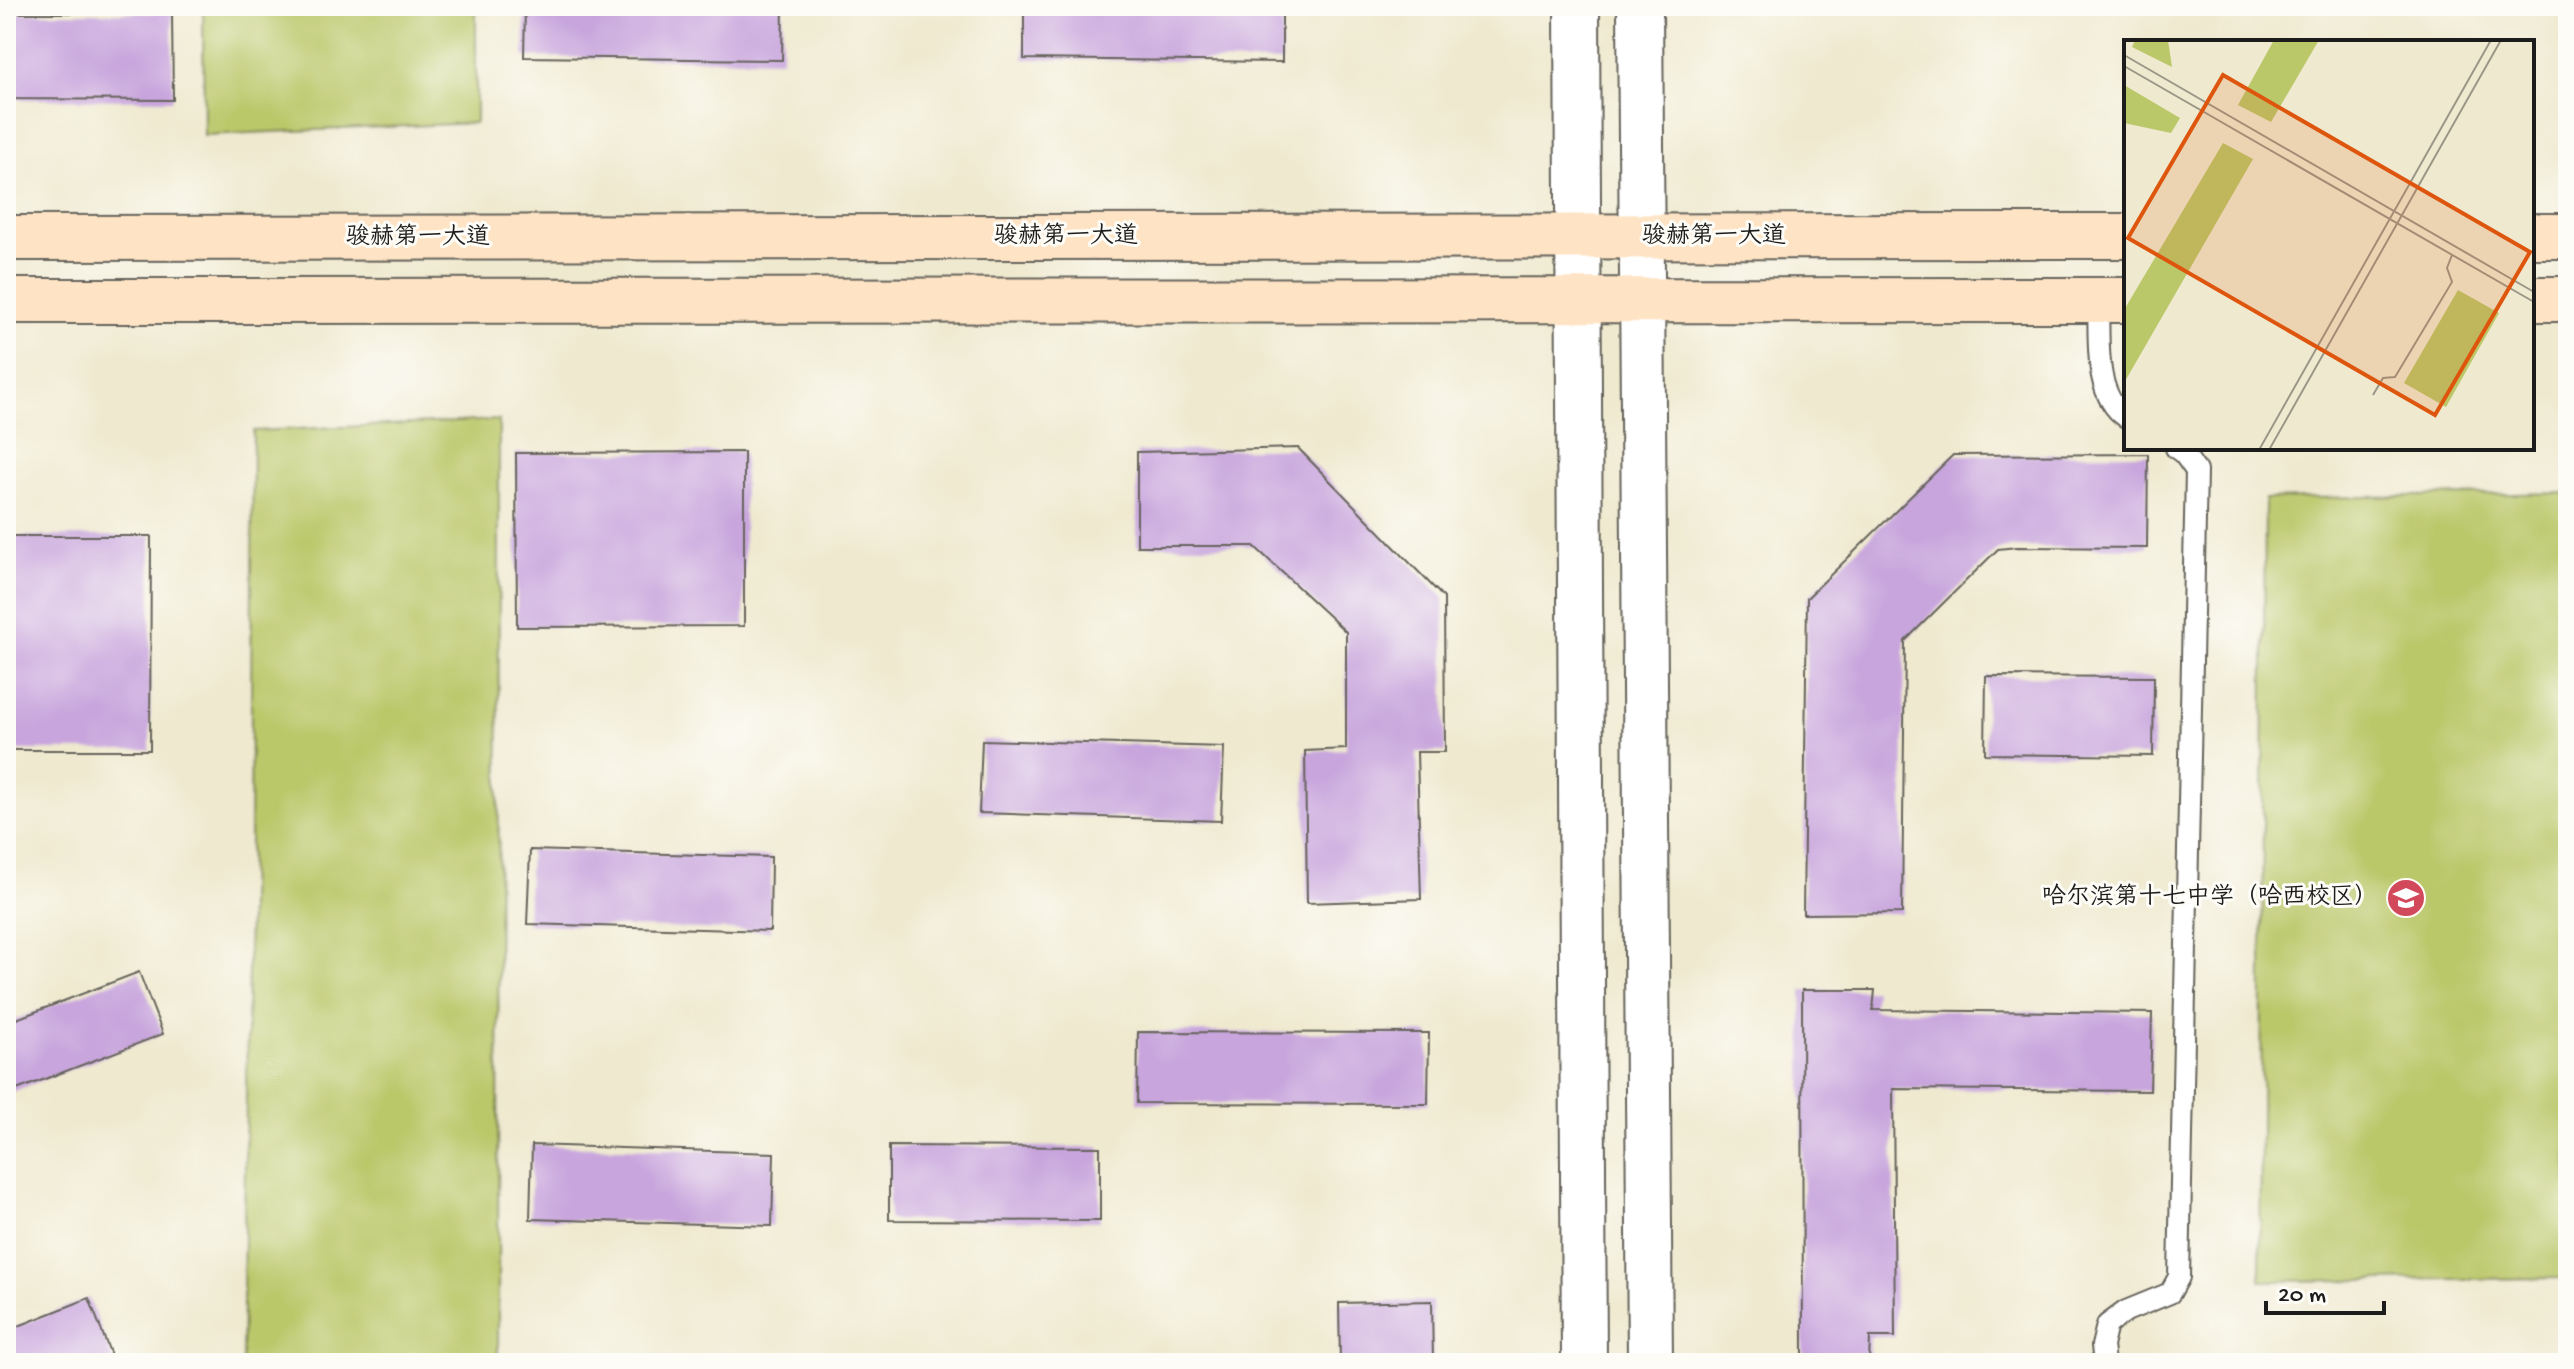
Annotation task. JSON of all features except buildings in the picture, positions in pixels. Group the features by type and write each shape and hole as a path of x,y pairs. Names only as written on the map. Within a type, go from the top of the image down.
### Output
{"main road":[{"name":"骏赫第一大道","path":"6,238 2124,236"},
{"path":"2534,236 2568,236"},
{"path":"2534,299 2568,299"},
{"path":"6,301 2112,300"}],"street":[{"path":"1577,6 1584,1363"},
{"path":"1640,6 1650,1363"}],"lane":[{"path":"2112,300 2103,384 2109,399 2124,415"},
{"path":"2104,1363 2102,1346 2107,1325 2126,1311 2170,1293 2179,1277 2196,471 2179,450"}],"green space":[{"path":"203,6 476,6 476,123 204,135"},
{"path":"499,420 498,1363 242,1363 253,431"},
{"name":"哈尔滨第十七中学（哈西校区）","path":"2568,493 2568,1278 2260,1281 2265,499"}],"place":[{"name":"哈尔滨第十七中学（哈西校区）","path":"2406,898"}]}
